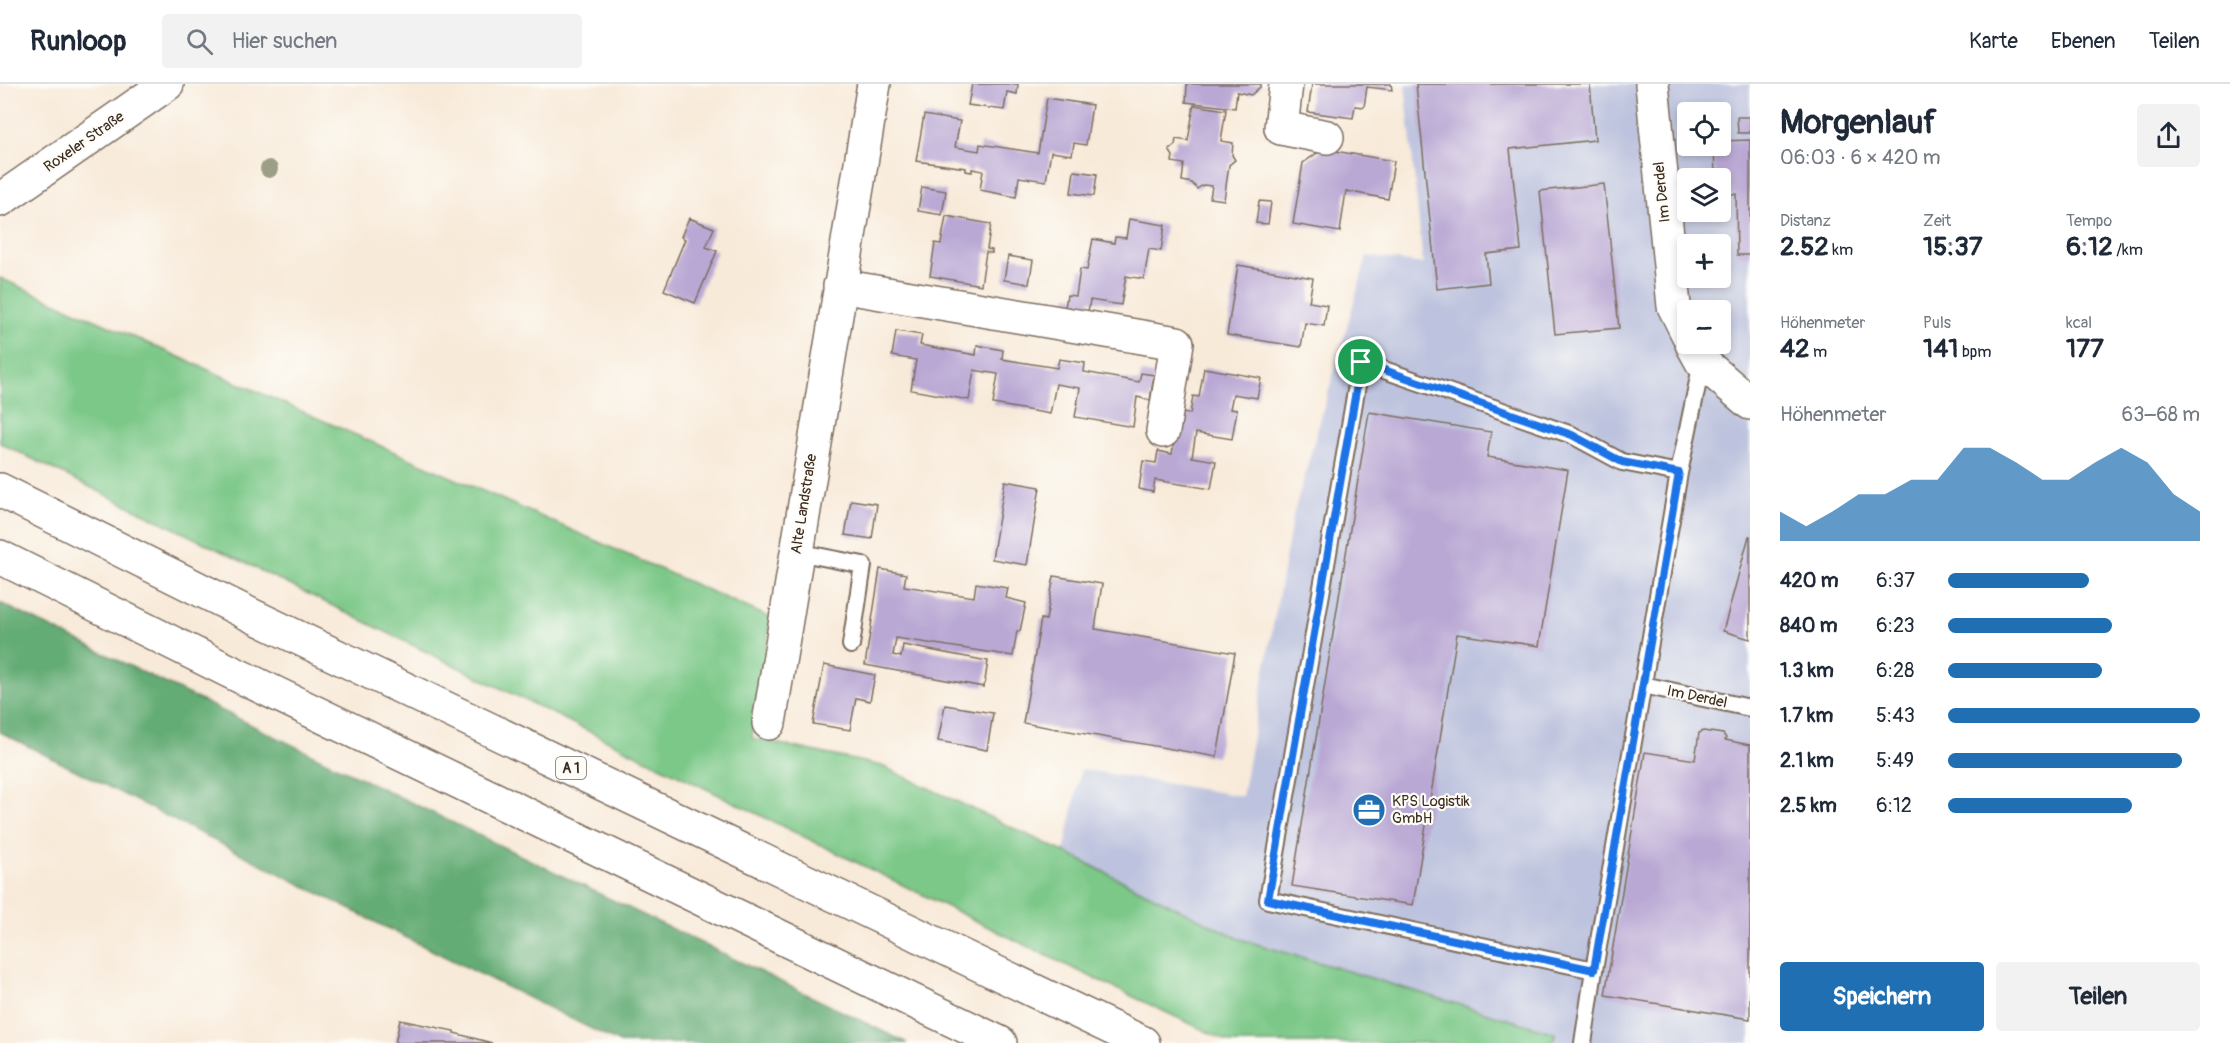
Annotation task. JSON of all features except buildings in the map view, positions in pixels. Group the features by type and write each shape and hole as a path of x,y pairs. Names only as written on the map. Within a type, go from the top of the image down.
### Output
{"main road":[{"name":"Roxeler Straße","path":"0,200 167,84"},
{"name":"Alte Landstraße","path":"769,723 874,84"},
{"path":"1286,84 1281,128 1327,137"},
{"name":"Im Derdel","path":"1652,84 1674,306 1677,312"},
{"path":"840,286 1177,343 1163,431"},
{"name":"Im Derdel","path":"1702,354 1750,403"},
{"name":"A 1","path":"0,490 253,616 1143,1043"},
{"path":"0,557 229,671 1000,1043"}],"lane":[{"path":"1583,1043 1679,473 1693,354"},
{"path":"1594,970 1268,900 1361,362 1572,435 1622,462 1679,473"},
{"path":"797,552 863,565 851,645"},
{"name":"Im Derdel","path":"1643,685 1750,708"}],"shaded area":[{"path":"1405,84 1750,84 1750,1043 1553,1043 1554,1033 1240,939 1064,852 1081,769 1242,796 1293,516 1367,256 1423,264"}],"green space":[{"path":"0,278 771,618 752,738 882,766 1240,939 1555,1033 1553,1043 1231,1043 1064,964 0,443"},
{"path":"0,603 907,1043 620,1043 0,732"}],"place":[{"name":"KPS Logistik GmbH","path":"1369,810"}],"route":[{"path":"1361,362 1572,435 1622,462 1679,473 1594,970 1268,900 1361,362"}]}
